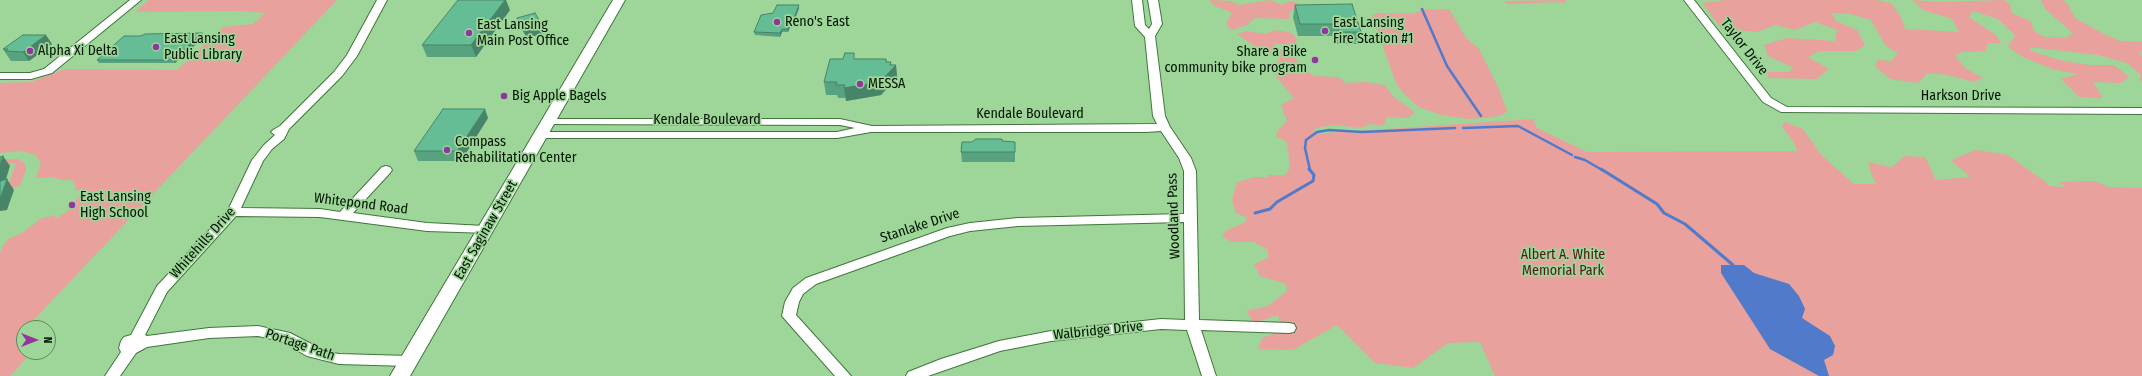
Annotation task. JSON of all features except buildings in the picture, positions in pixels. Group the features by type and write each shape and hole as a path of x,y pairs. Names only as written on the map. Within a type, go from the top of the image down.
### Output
{"main road":[{"name":"East Saginaw Street","path":"400,376 619,0"}],"street":[{"path":"0,76 37,75 56,66 136,0"},
{"name":"Whitehills Drive","path":"112,376 137,343 153,304 162,289 233,212 258,160 268,147 280,137 284,128 338,74 352,56 382,0"},
{"name":"Woodland Pass","path":"1137,0 1140,26 1150,36"},
{"name":"Woodland Pass","path":"1153,0 1157,24 1150,36 1159,116 1164,127 1185,158 1190,171 1193,326 1205,359 1209,376"},
{"name":"Taylor Drive","path":"1689,0 1767,100 1779,108"},
{"name":"Harkson Drive","path":"1779,108 1795,110 2142,111"},
{"name":"Kendale Boulevard","path":"545,128 837,135 871,129 1146,129 1164,127"},
{"path":"344,215 386,170"},
{"name":"Whitepond Road","path":"233,212 281,211 344,215 427,227 485,230"},
{"name":"Stanlake Drive","path":"844,376 790,316 792,302 798,291 811,281 947,232 970,227 1018,222 1190,218"},
{"name":"Walbridge Drive","path":"913,376 946,363 999,346 1051,336 1161,324 1289,328"},
{"name":"Portage Path","path":"137,343 209,333 258,331 285,337 312,352 339,359 409,361"}],"green space":[{"name":"East Lansing High School","path":"149,0 337,0 34,320 16,320 16,360 25,360 10,376 0,376 0,253 3,246 8,239 22,233 40,219 56,215 55,219 67,212 82,192 75,189 76,186 71,180 61,180 53,177 36,178 41,163 36,155 21,151 0,153 0,83 31,82 65,69 177,70 223,27 253,24 265,13 239,11 135,12"},
{"path":"1210,0 1231,1 1239,5 1270,0 1282,5 1289,1 1298,3 1299,8 1290,12 1289,19 1255,18 1247,25 1232,30 1228,27 1227,22 1232,13 1213,5"},
{"path":"1565,0 1565,3 1554,2 1518,4 1507,4 1504,1"},
{"path":"1726,0 1875,0 1891,3 1902,19 1905,29 1959,32 1952,19 1923,10 1912,0 1940,2 2004,0 2010,4 2012,13 2032,22 2033,30 2044,37 2066,38 2073,33 2045,9 2041,0 2063,0 2067,3 2075,18 2100,32 2120,41 2142,42 2142,51 2139,51 2142,57 2142,81 2139,80 2141,75 2127,63 2098,55 2030,47 2031,51 2059,60 2088,65 2114,65 2129,77 2121,83 2093,82 2103,98 2079,97 2061,79 2078,74 2052,69 2023,57 2008,47 2015,35 1998,19 1973,11 1969,17 1996,35 2001,43 1988,43 1986,51 1963,52 1955,55 1965,68 1983,78 1974,82 1948,75 1928,73 1918,83 1890,79 1875,66 1878,60 1891,61 1898,53 1886,46 1871,20 1850,14 1831,13 1836,21 1857,30 1865,45 1856,51 1819,51 1808,57 1829,69 1817,79 1768,78 1767,72 1789,72 1794,68 1768,56 1764,45 1787,38 1835,41 1837,30 1815,22 1795,30 1775,25 1757,32 1721,28 1702,3"},
{"path":"1449,9 1466,38 1479,49 1498,87 1507,111 1502,115 1467,119 1441,115 1419,107 1403,93 1396,83 1372,16 1378,13 1413,14 1421,10"},
{"name":"Albert A. White Memorial Park","path":"1275,30 1292,33 1297,39 1294,45 1274,44 1275,49 1296,49 1298,54 1293,56 1313,76 1339,77 1345,83 1366,82 1384,85 1395,98 1415,112 1408,118 1387,117 1383,126 1371,124 1360,128 1335,125 1316,128 1312,134 1533,119 1537,128 1587,152 1797,151 1795,145 1782,126 1784,122 1803,129 1822,156 1854,184 1877,184 1872,176 1868,162 1892,167 1905,156 1925,157 1936,180 1970,177 1951,160 1976,150 2008,155 2049,186 2065,187 2060,182 2095,181 2108,187 2142,188 2142,376 1495,376 1480,342 1448,343 1413,368 1375,363 1337,325 1293,350 1258,349 1262,338 1282,331 1278,315 1254,323 1246,311 1268,306 1287,291 1286,284 1260,276 1254,264 1268,258 1268,250 1254,242 1232,242 1222,236 1227,230 1244,223 1248,218 1236,213 1232,200 1237,182 1256,177 1268,177 1268,175 1285,175 1290,168 1287,142 1276,136 1278,130 1287,121 1281,105 1294,98 1277,78 1274,65 1281,58 1276,53 1265,54 1237,34 1247,31 1266,34"},
{"path":"0,159 18,159 25,163 26,170 20,186 7,189 16,163 0,166"}],"water":[{"path":"1721,265 1744,265 1754,273 1789,284 1799,296 1805,309 1802,318 1830,336 1835,346 1833,355 1824,360 1829,376 1819,376 1770,349 1721,273"}],"waterway":[{"path":"1422,9 1447,66 1481,116"},
{"path":"1463,128 1518,126 1572,155"},
{"path":"1310,170 1305,148 1306,140 1317,132 1329,130 1362,132 1455,128"},
{"path":"1575,157 1585,160 1602,170"},
{"path":"1255,213 1270,209 1277,202 1313,181 1314,175 1309,169"},
{"path":"1601,169 1657,204 1664,213 1685,224 1733,265"}],"place":[{"name":"Reno's East","path":"777,22"},
{"name":"East Lansing Fire Station #1","path":"1325,31"},
{"name":"East Lansing Main Post Office","path":"469,33"},
{"name":"East Lansing Public Library","path":"156,47"},
{"name":"Alpha Xi Delta","path":"30,51"},
{"name":"Share a Bike community bike program","path":"1315,60"},
{"name":"MESSA","path":"860,84"},
{"name":"Big Apple Bagels","path":"504,96"},
{"name":"Compass Rehabilitation Center","path":"447,150"},
{"name":"East Lansing High School","path":"72,205"}]}
